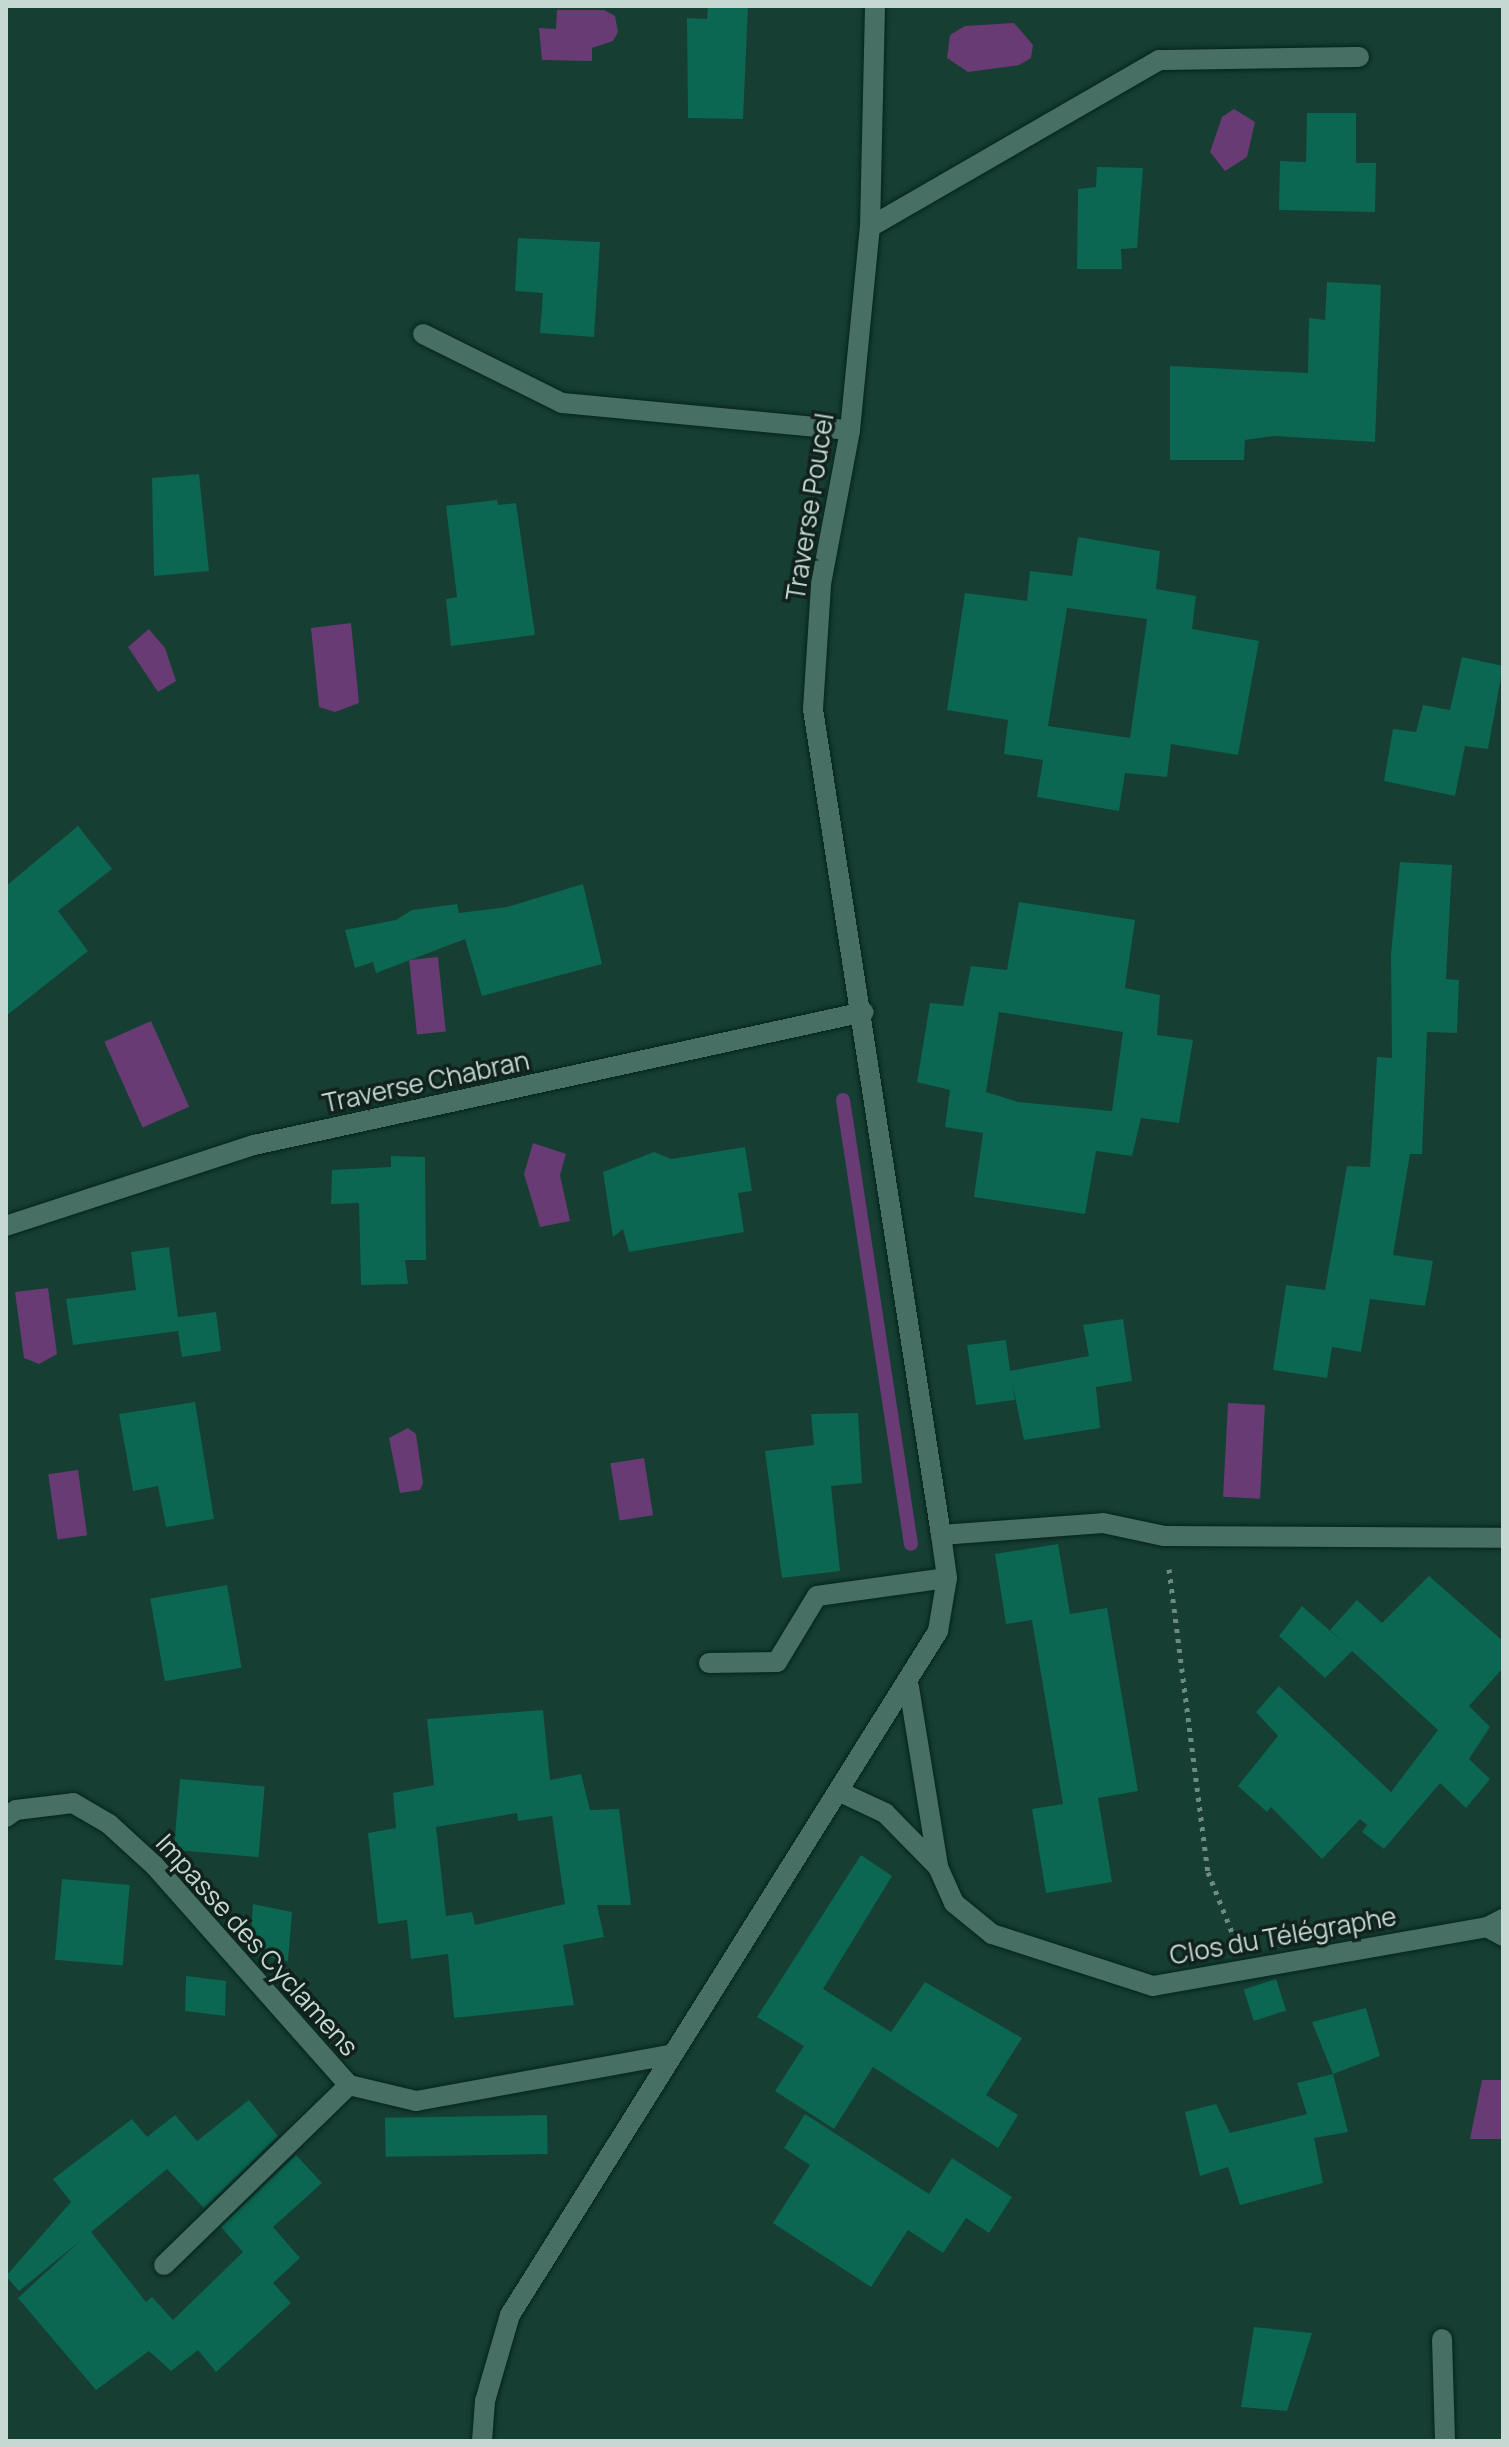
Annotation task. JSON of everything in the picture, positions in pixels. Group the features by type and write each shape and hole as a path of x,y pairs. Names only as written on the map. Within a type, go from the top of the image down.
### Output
{"street":[{"name":"Traverse Poucel","path":"482,2441 485,2401 510,2315 670,2055 909,1687 938,1631 947,1578 864,1012 813,709 821,584 850,430 870,227 875,6"},
{"path":"870,227 1159,60 1359,57"},
{"path":"423,334 562,403 850,430"},
{"name":"Traverse Chabran","path":"6,1226 254,1145 864,1012"},
{"path":"941,1535 1103,1523 1164,1536 1503,1538"},
{"path":"709,1663 777,1662 817,1596 947,1578"},
{"name":"Clos du Télégraphe","path":"909,1687 938,1867 954,1903 992,1934 1153,1986 1245,1967 1498,1927"},
{"name":"Clos du Télégraphe","path":"840,1792 885,1813 938,1867"},
{"name":"Impasse des Cyclamens","path":"6,1817 16,1810 73,1803 109,1824 155,1866 349,2085 416,2101 670,2055"},
{"path":"164,2265 349,2085"},
{"path":"1442,2339 1445,2441"}],"path":[{"path":"1164,1536 1208,1872 1245,1967"}],"shaded area":[{"path":"557,10 604,10 615,16 618,32 613,41 592,48 592,61 542,60 539,28 556,29"},
{"path":"1014,23 1033,45 1031,58 1019,65 968,72 947,58 950,35 965,26"},
{"path":"1234,109 1255,122 1247,157 1225,171 1210,152 1222,117"},
{"path":"351,623 359,703 335,712 319,707 311,628"},
{"path":"149,629 165,648 176,681 158,692 128,647"},
{"path":"438,957 446,1032 417,1035 409,960"},
{"path":"151,1021 189,1107 143,1128 104,1042"},
{"path":"533,1143 566,1154 560,1175 570,1221 540,1227 524,1174"},
{"path":"48,1288 57,1354 39,1364 24,1358 15,1292"},
{"path":"1228,1403 1265,1405 1260,1499 1223,1497"},
{"path":"408,1428 416,1434 423,1483 420,1490 400,1493 389,1438"},
{"path":"644,1458 653,1515 619,1521 610,1463"},
{"path":"78,1470 87,1535 57,1540 48,1474"},
{"path":"1482,2080 1503,2080 1503,2139 1470,2139"}],"building":[{"path":"708,6 748,6 743,119 688,118 687,18 707,19"},
{"path":"1307,113 1356,113 1356,163 1376,163 1375,212 1279,210 1280,161 1306,162"},
{"path":"1097,167 1143,168 1137,248 1121,249 1122,269 1077,269 1078,189 1096,187"},
{"path":"518,238 600,242 594,337 540,333 543,293 515,291"},
{"path":"1327,282 1381,285 1375,442 1274,436 1245,440 1244,460 1170,460 1170,366 1308,373 1309,318 1325,320"},
{"path":"199,474 209,571 154,576 152,478"},
{"path":"497,500 498,505 516,503 535,635 451,646 446,599 457,597 446,506"},
{"path":"1078,537 1160,551 1156,589 1196,596 1192,629 1259,641 1238,755 1171,744 1167,777 1125,773 1119,811 1037,797 1043,760 1004,754 1008,720 947,710 965,593 1027,601 1030,571 1072,576","holes":["1067,608 1147,619 1130,738 1048,726"]},
{"path":"1462,657 1503,666 1488,749 1465,746 1455,796 1384,781 1393,729 1416,732 1423,705 1450,710"},
{"path":"78,826 112,869 58,911 88,951 6,1016 6,886"},
{"path":"1400,862 1452,865 1446,979 1459,980 1457,1033 1427,1032 1422,1154 1410,1154 1393,1255 1433,1261 1425,1306 1370,1299 1361,1352 1332,1347 1327,1378 1273,1370 1286,1285 1325,1290 1347,1166 1370,1167 1377,1057 1392,1058 1391,954"},
{"path":"583,884 602,964 482,996 465,939 376,973 373,962 355,968 345,930 396,920 412,910 457,904 459,913 507,907"},
{"path":"1019,902 1135,920 1125,988 1160,995 1157,1035 1193,1040 1179,1123 1141,1118 1132,1156 1096,1151 1085,1214 974,1197 983,1133 945,1127 950,1090 917,1082 930,1003 963,1006 971,966 1007,970","holes":["999,1012 1123,1032 1112,1111 1018,1102 986,1092"]},
{"path":"745,1147 752,1191 738,1193 744,1232 629,1252 623,1229 613,1237 603,1172 654,1152 671,1159"},
{"path":"391,1156 425,1157 426,1260 405,1260 408,1284 361,1285 359,1203 331,1204 332,1170 391,1167"},
{"path":"169,1247 178,1317 216,1312 221,1351 182,1357 178,1331 73,1345 66,1299 136,1290 131,1252"},
{"path":"1123,1319 1132,1381 1096,1387 1100,1428 1024,1440 1012,1382 1015,1400 976,1405 967,1345 1006,1340 1010,1371 1089,1356 1083,1325"},
{"path":"195,1402 214,1519 166,1527 158,1486 133,1491 119,1414"},
{"path":"858,1413 862,1483 831,1486 840,1571 782,1578 765,1451 814,1445 811,1414"},
{"path":"1058,1544 1070,1614 1107,1608 1138,1791 1098,1798 1112,1882 1046,1893 1032,1809 1063,1804 1032,1620 1006,1624 995,1554"},
{"path":"1429,1576 1503,1641 1503,1668 1469,1706 1490,1727 1469,1759 1490,1779 1466,1808 1440,1783 1384,1849 1362,1832 1367,1825 1360,1819 1322,1859 1271,1807 1267,1812 1238,1786 1278,1736 1256,1712 1279,1686 1391,1792 1438,1730 1352,1651 1325,1678 1279,1636 1302,1606 1345,1644 1330,1630 1357,1600 1382,1623"},
{"path":"227,1585 242,1668 165,1681 150,1599"},
{"path":"543,1710 550,1780 581,1774 590,1810 619,1809 631,1905 597,1905 604,1937 563,1945 574,2005 454,2018 448,1954 411,1959 407,1920 378,1924 368,1833 396,1828 393,1793 434,1785 427,1719","holes":["517,1813 518,1821 552,1816 565,1904 475,1925 472,1912 446,1916 436,1827"]},
{"path":"180,1779 265,1786 258,1857 174,1850"},
{"path":"861,1855 892,1876 823,1989 891,2032 925,1982 1022,2038 986,2095 1018,2115 998,2148 873,2067 834,2129 775,2091 804,2046 757,2017"},
{"path":"62,1879 130,1885 123,1966 55,1960"},
{"path":"253,1904 292,1912 288,1961 250,1954"},
{"path":"186,1976 226,1981 225,2016 185,2011"},
{"path":"1276,1979 1286,2010 1254,2021 1244,1990"},
{"path":"1366,2008 1380,2056 1333,2074 1312,2022"},
{"path":"1333,2074 1348,2132 1314,2138 1323,2183 1240,2205 1228,2167 1200,2176 1185,2112 1216,2104 1230,2133 1307,2114 1297,2083"},
{"path":"249,2100 278,2136 204,2208 167,2169 91,2232 146,2302 152,2297 173,2320 243,2252 221,2227 296,2155 322,2183 273,2227 300,2258 273,2283 291,2303 216,2372 198,2350 171,2371 149,2351 96,2390 18,2298 80,2241 19,2291 6,2276 71,2202 53,2179 132,2119 147,2137 175,2115 197,2141"},
{"path":"805,2114 929,2194 952,2158 1012,2197 989,2233 966,2218 943,2253 908,2230 871,2287 773,2223 810,2165 784,2148"},
{"path":"547,2115 548,2154 386,2157 385,2118"},
{"path":"1254,2327 1312,2333 1287,2411 1241,2407"}],"waterway":[{"path":"843,1100 911,1544"}]}
